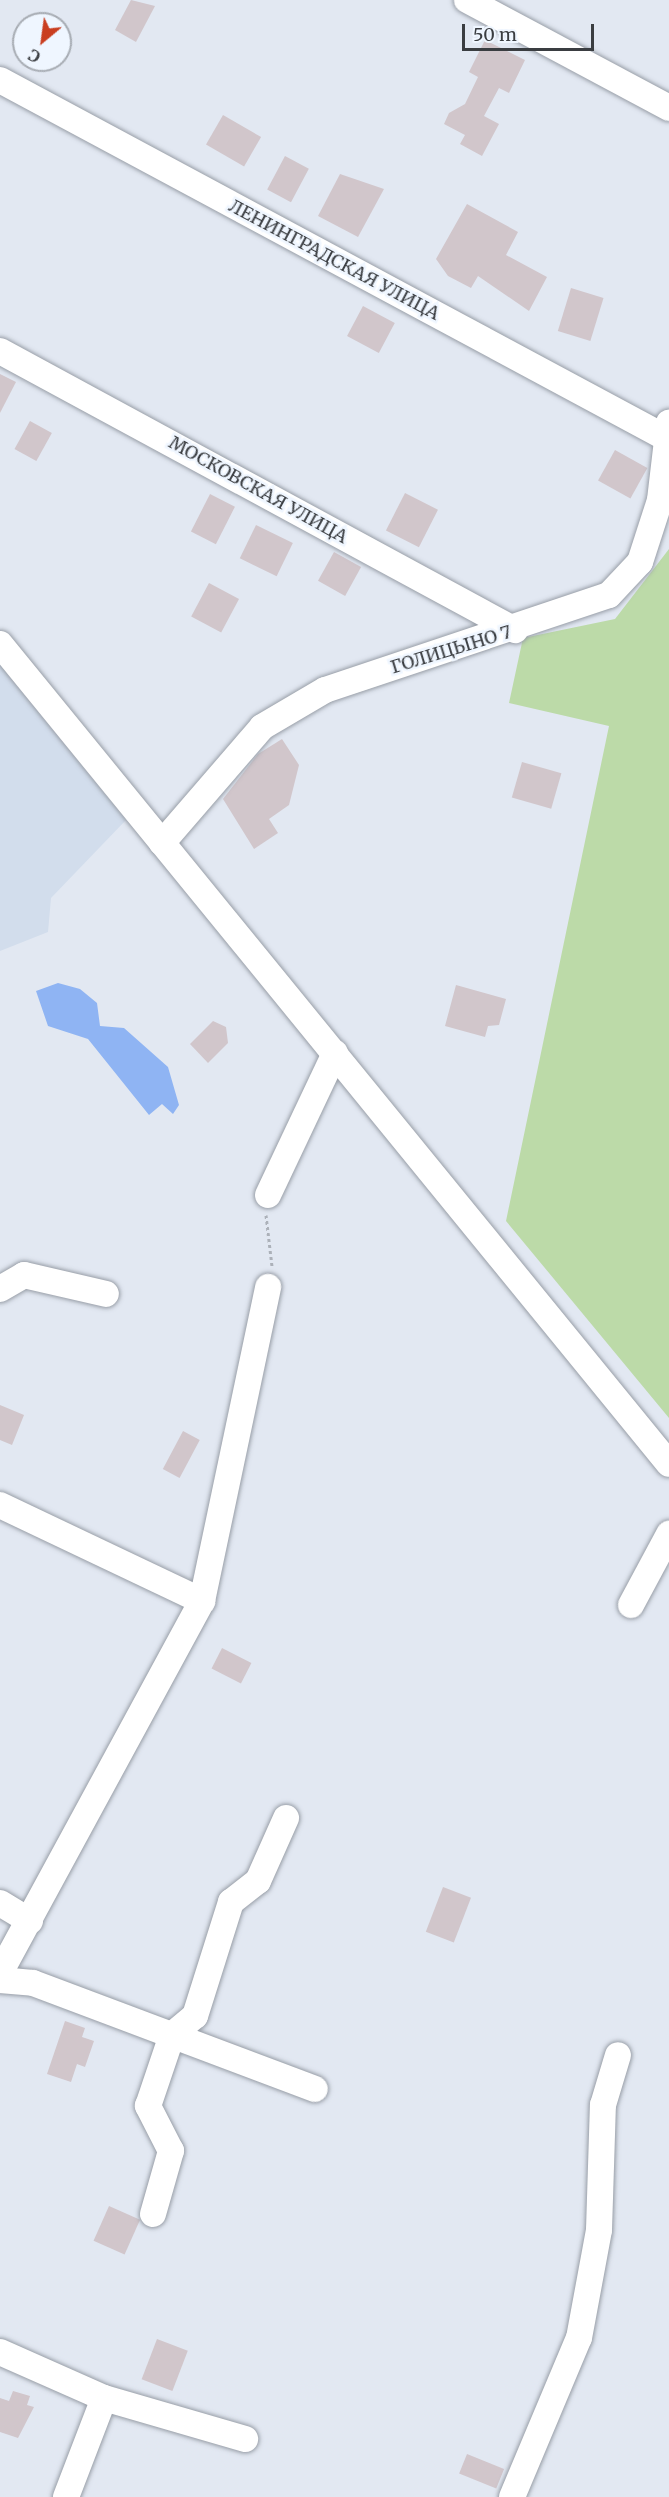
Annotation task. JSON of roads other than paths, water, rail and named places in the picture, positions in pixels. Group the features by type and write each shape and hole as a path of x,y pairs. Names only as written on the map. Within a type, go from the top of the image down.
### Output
{"street":[{"path":"467,0 669,108"},
{"name":"ЛЕНИНГРАДСКАЯ УЛИЦА","path":"0,80 668,439"},
{"name":"МОСКОВСКАЯ УЛИЦА","path":"0,351 515,630"},
{"name":"ГОЛИЦЫНО 7","path":"162,843 262,727 324,690 515,630 609,596 640,562 660,500 669,421"},
{"path":"0,644 669,1464"},
{"path":"268,1196 335,1053"},
{"path":"0,1289 24,1275 106,1294"},
{"path":"0,1973 202,1600 268,1287"},
{"path":"0,1505 202,1600"},
{"path":"631,1605 669,1534"},
{"path":"153,2214 171,2151 148,2106 172,2035 195,2016 231,1902 258,1881 286,1818"},
{"path":"0,1903 30,1921"},
{"path":"0,1980 33,1983 315,2089"},
{"path":"512,2497 579,2338 599,2230 603,2105 618,2055"},
{"path":"0,2352 105,2398 245,2439"},
{"path":"66,2497 105,2398"}],"water":[{"path":"58,983 80,989 97,1003 100,1026 124,1028 168,1067 179,1105 173,1114 162,1104 149,1115 88,1039 48,1026 36,991"}]}
